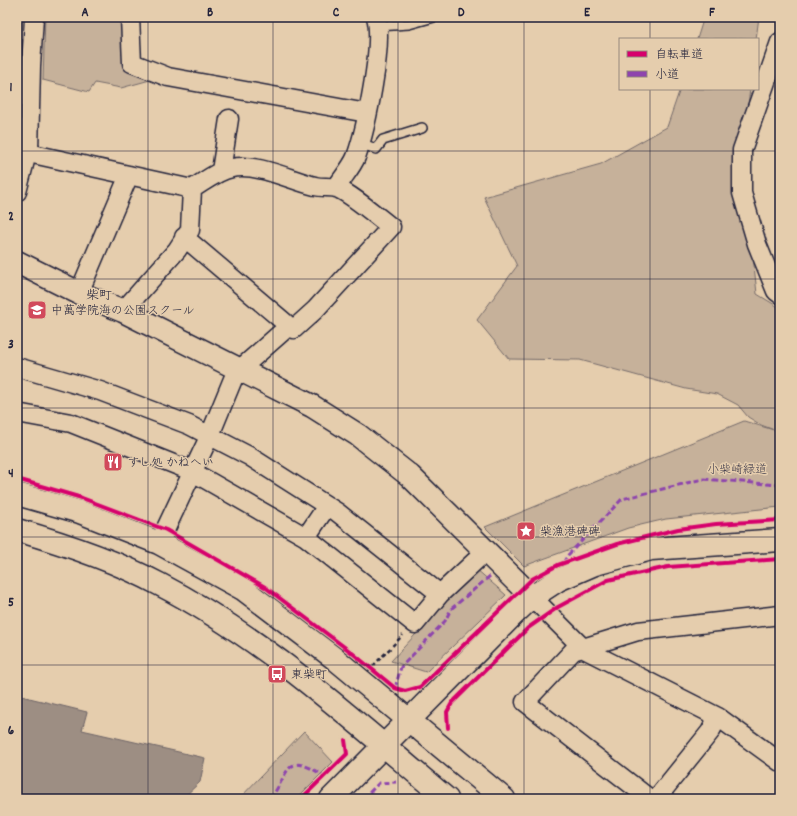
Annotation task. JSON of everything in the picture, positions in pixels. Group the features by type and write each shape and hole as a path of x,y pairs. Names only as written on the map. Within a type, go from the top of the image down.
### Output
{"street":[{"path":"17,192 22,157 29,152 24,66 34,17"},
{"path":"130,17 132,64 168,77 367,113"},
{"path":"336,188 355,158 360,143 367,113 378,46 377,22"},
{"path":"780,42 742,150 742,193 757,244 776,291 780,294"},
{"path":"221,171 229,119"},
{"path":"22,157 33,154 192,189 221,171 232,168 248,167 268,171 294,182 320,188 336,188 391,227 315,310 294,329 184,237"},
{"path":"80,293 129,175"},
{"path":"123,311 177,250 184,237 190,230 192,189"},
{"path":"17,262 80,293 123,311 312,406 358,435 410,476 584,649 718,717 780,762"},
{"path":"159,542 210,435 233,379 239,370 289,326"},
{"path":"17,367 100,390 189,425 210,435 249,456 328,506 440,594"},
{"path":"17,413 71,423 192,471 306,537 415,624 440,594 486,551"},
{"path":"17,494 80,512 159,542 243,589 334,658 504,799"},
{"path":"306,537 328,506"},
{"path":"17,530 111,561 157,583 199,606 243,633 286,665 448,799"},
{"path":"332,799 532,598 558,580 595,564 651,549 780,540"},
{"path":"650,799 525,702 573,651 584,649 638,630 780,615"},
{"path":"656,799 710,732 718,717"}],"lane":[{"path":"377,22 409,24 434,17"},
{"path":"360,143 376,148 383,140 422,128"}],"path":[{"path":"370,668 415,624"}],"green space":[{"path":"45,17 127,17 129,66 150,77 150,80 121,88 95,83 89,92 43,80"},
{"path":"704,17 759,17 756,38 697,38"},
{"name":"小柴崎緑道","path":"680,90 750,90 742,150 757,294 780,308 780,507 666,519 628,528 524,566 485,527 744,421 777,431 761,425 748,417 738,405 717,394 686,389 580,360 509,359 477,320 517,266 484,197 601,164 667,127"},
{"path":"476,569 506,595 426,672 391,661"},
{"path":"304,731 333,762 296,799 239,799"}],"shaded area":[{"path":"17,695 87,712 82,730 205,758 200,782 182,799 17,799"}],"marked path":[{"path":"563,563 568,555 622,499 703,479 780,485"},
{"path":"395,688 401,667 445,621 451,609 490,576"},
{"path":"270,799 286,773 295,765 302,765 311,768 324,776"},
{"path":"363,799 379,783 396,782"}],"cycle path":[{"path":"17,479 82,498 166,530 265,587 351,652 395,688 405,691 420,687 532,579 558,565 617,544 678,529 716,524 780,520"},
{"path":"448,728 447,712 452,703 528,628 558,607 608,580 668,567 780,559"},
{"path":"301,799 347,754 345,740"}],"place":[{"name":"中萬学院海の公園スクール","path":"37,310"},
{"name":"すし処 かねへい","path":"113,462"},
{"name":"柴漁港碑碑","path":"526,531"},
{"name":"東柴町","path":"277,674"}],"district":[{"name":"柴町","path":"99,294"}]}
